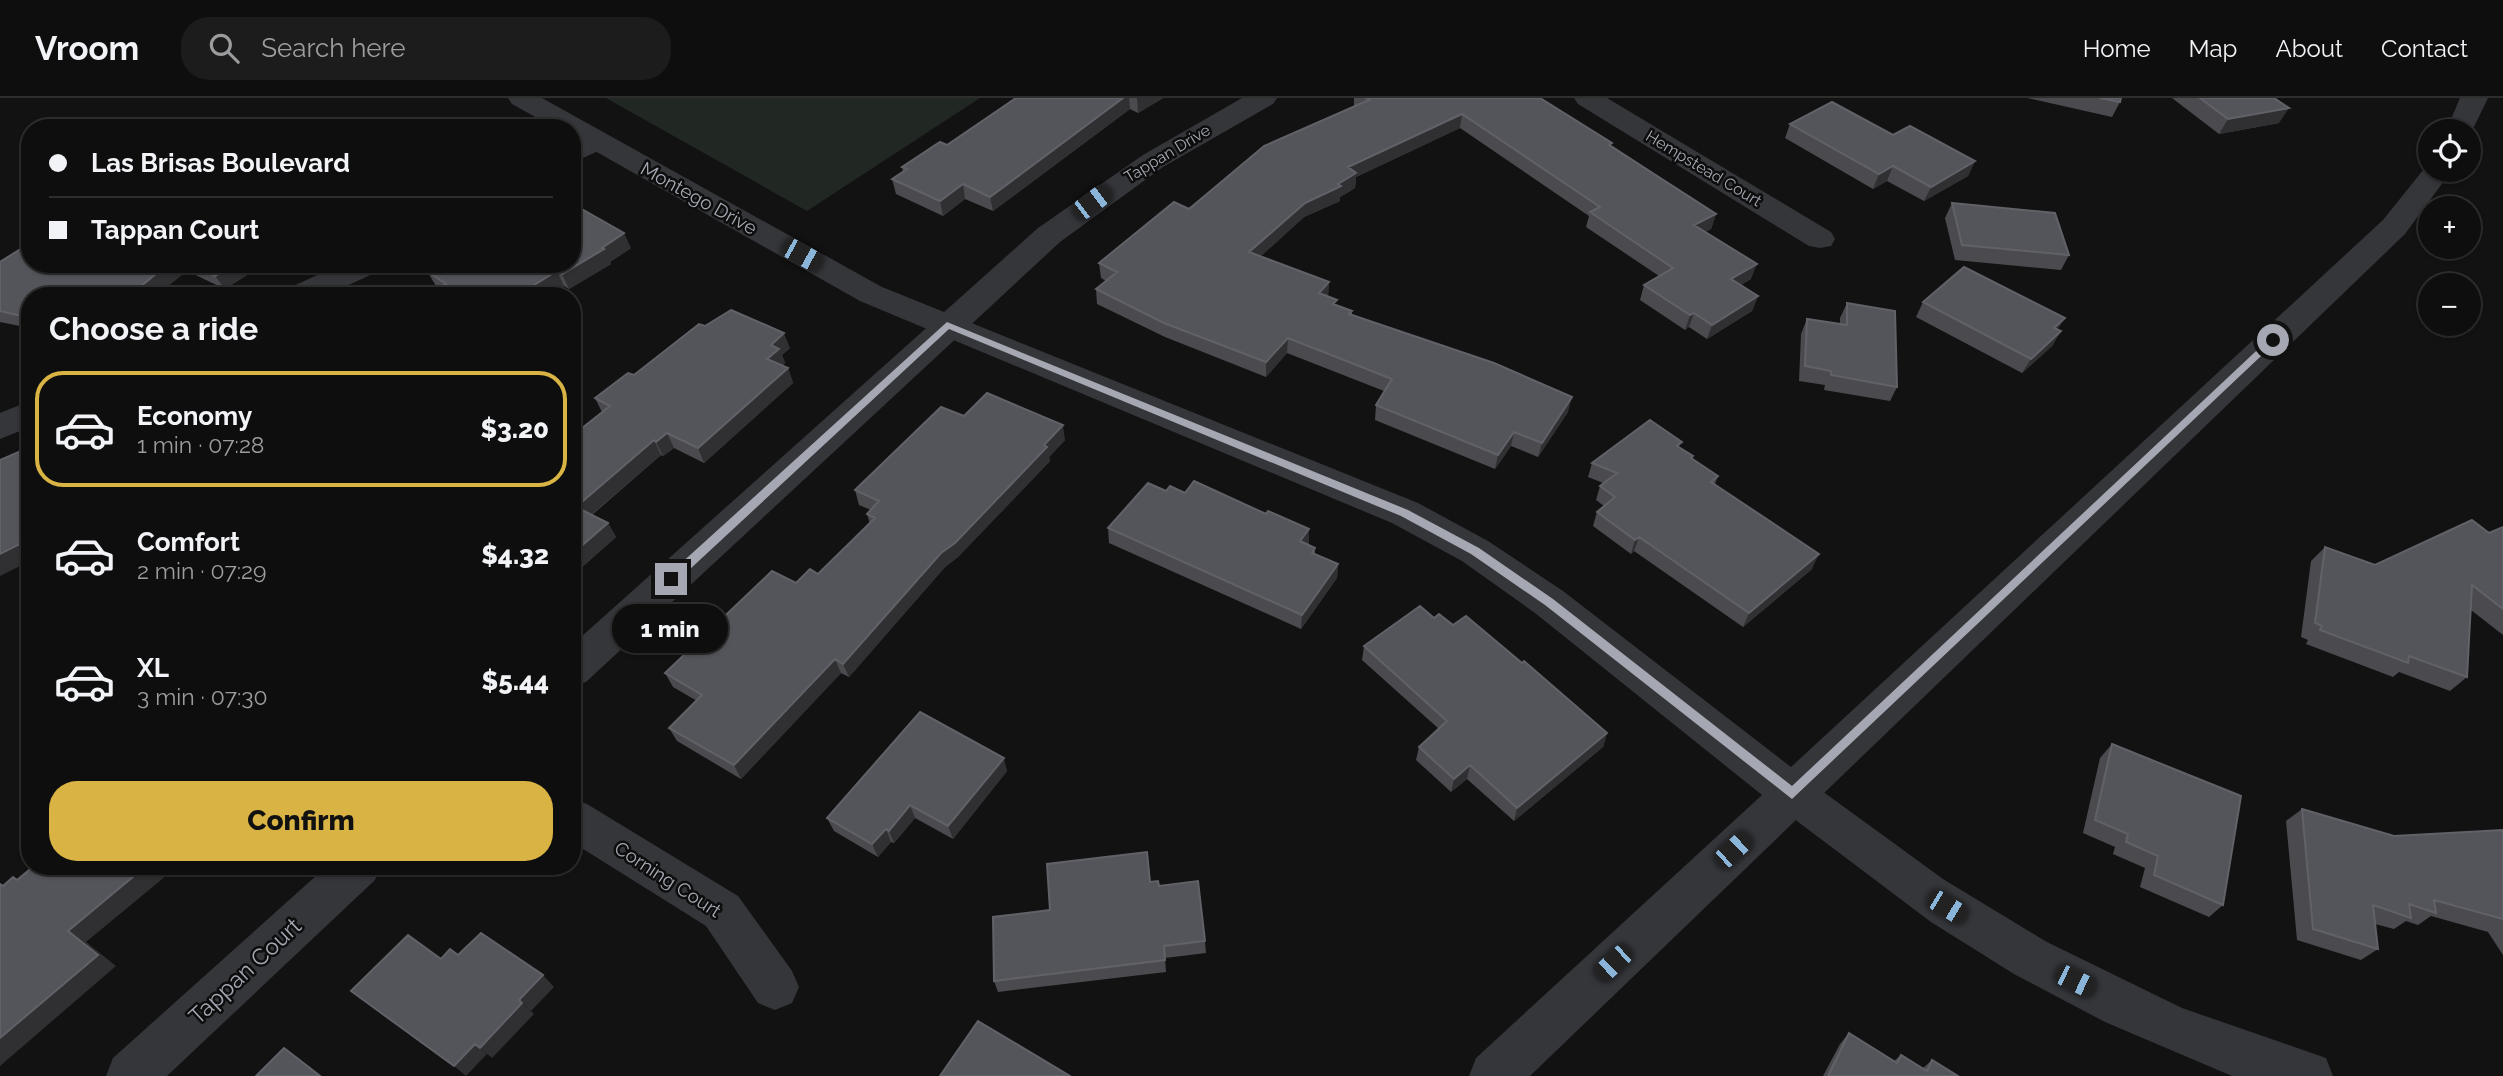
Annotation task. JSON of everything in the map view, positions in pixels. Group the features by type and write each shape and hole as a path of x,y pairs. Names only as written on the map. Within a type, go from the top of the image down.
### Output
{"street":[{"name":"Montego Drive","path":"522,98 549,119"},
{"name":"Tappan Drive","path":"947,325 1049,235 1113,186 1186,139 1263,98"},
{"name":"Hempstead Court","path":"1588,98 1820,239"},
{"path":"2465,119 2474,98"},
{"name":"Montego Drive","path":"584,147 871,293 1405,513 1475,551 1549,602 1792,793 1947,907 2051,970 2172,1028 2308,1076"},
{"path":"1494,1076 2394,227 2429,182"},
{"path":"318,287 349,273"},
{"path":"581,662 947,325"},
{"path":"0,426 21,418"},
{"name":"Corning Court","path":"581,824 722,911 775,987"},
{"name":"Tappan Court","path":"131,1076 349,875"}],"shaded area":[{"path":"606,98 980,98 807,211"}],"building":[{"path":"1016,98 1123,98 990,197 963,184 940,201 892,179 907,169 902,167 940,142 947,145"},
{"path":"1366,98 1540,98 1716,214 1694,225 1757,264 1731,279 1758,296 1712,325 1694,313 1690,315 1644,285 1673,268 1590,212 1600,207 1462,114 1348,167 1356,173 1338,184 1341,186 1305,203 1249,252 1329,282 1319,293 1337,300 1333,304 1352,311 1349,314 1494,363 1572,397 1542,443 1514,432 1498,455 1376,405 1392,379 1288,338 1266,362 1164,323 1096,289 1117,272 1099,263 1174,202 1189,209 1264,146 1369,100"},
{"path":"2100,98 2121,98 2120,102"},
{"path":"2200,98 2274,98 2289,108 2228,119"},
{"path":"1832,102 1893,135 1910,126 1975,161 1931,187 1893,166 1879,174 1790,124"},
{"path":"1952,203 2055,213 2069,255 1962,245"},
{"path":"581,209 624,233 602,248 604,249 581,263"},
{"path":"21,249 21,273 157,273 140,287 21,287 21,316 0,311 0,262"},
{"path":"1964,267 2065,318 2054,328 2061,331 2031,359 1923,302"},
{"path":"430,273 554,273 531,287 440,287 446,284"},
{"path":"1847,303 1895,311 1897,387 1831,375 1831,371 1805,366 1807,319 1847,325"},
{"path":"731,310 784,333 771,345 779,349 767,359 788,368 698,448 667,433 656,442 654,440 581,503 581,429 610,406 595,398 628,373 634,375 699,324 705,326"},
{"path":"987,393 1063,425 1044,445 1047,447 955,543 941,553 843,664 835,659 734,765 669,728 702,695 665,673 772,571 796,583 810,569 818,574 875,518 867,514 879,501 855,490 941,407 964,416"},
{"path":"1650,420 1682,442 1677,446 1718,476 1711,482 1819,554 1749,613 1639,537 1635,540 1597,512 1615,497 1600,486 1617,473 1592,463"},
{"path":"21,451 21,544 0,554 0,460"},
{"path":"1194,481 1266,514 1268,511 1309,529 1300,541 1315,548 1312,553 1338,564 1302,615 1108,528 1148,483 1166,491 1170,486 1185,493"},
{"path":"581,510 608,523 581,546"},
{"path":"2472,520 2489,533 2503,527 2503,609 2472,585 2467,677 2409,656 2408,663 2320,630 2322,626 2315,623 2325,547 2375,565"},
{"path":"1420,606 1434,618 1439,614 1453,625 1466,616 1522,663 1524,661 1607,733 1517,808 1470,765 1454,779 1419,747 1447,721 1364,646"},
{"path":"920,712 1004,758 948,826 910,805 889,831 886,829 872,844 827,818"},
{"path":"2112,744 2241,796 2223,905 2154,875 2158,856 2126,842 2128,834 2095,820"},
{"path":"2302,809 2394,836 2503,830 2503,919 2434,900 2436,913 2409,904 2411,918 2373,905 2378,949 2313,929"},
{"path":"1147,852 1150,882 1158,881 1159,886 1198,881 1205,941 1164,946 1165,960 994,981 993,917 1050,910 1047,864"},
{"path":"23,875 135,875 68,931 98,955 0,1038 0,884 3,886 13,877 17,880"},
{"path":"481,933 543,975 519,1000 522,1003 480,1048 475,1044 454,1066 351,991 408,935 441,959 450,949 458,955"},
{"path":"978,1021 1070,1076 940,1076"},
{"path":"1849,1033 1897,1063 1901,1055 1927,1071 1932,1060 1958,1076 1828,1076"},
{"path":"284,1048 320,1076 256,1076"}],"route":[{"path":"671,579 947,325 1405,513 1475,551 1549,602 1792,793 2273,340"}]}
